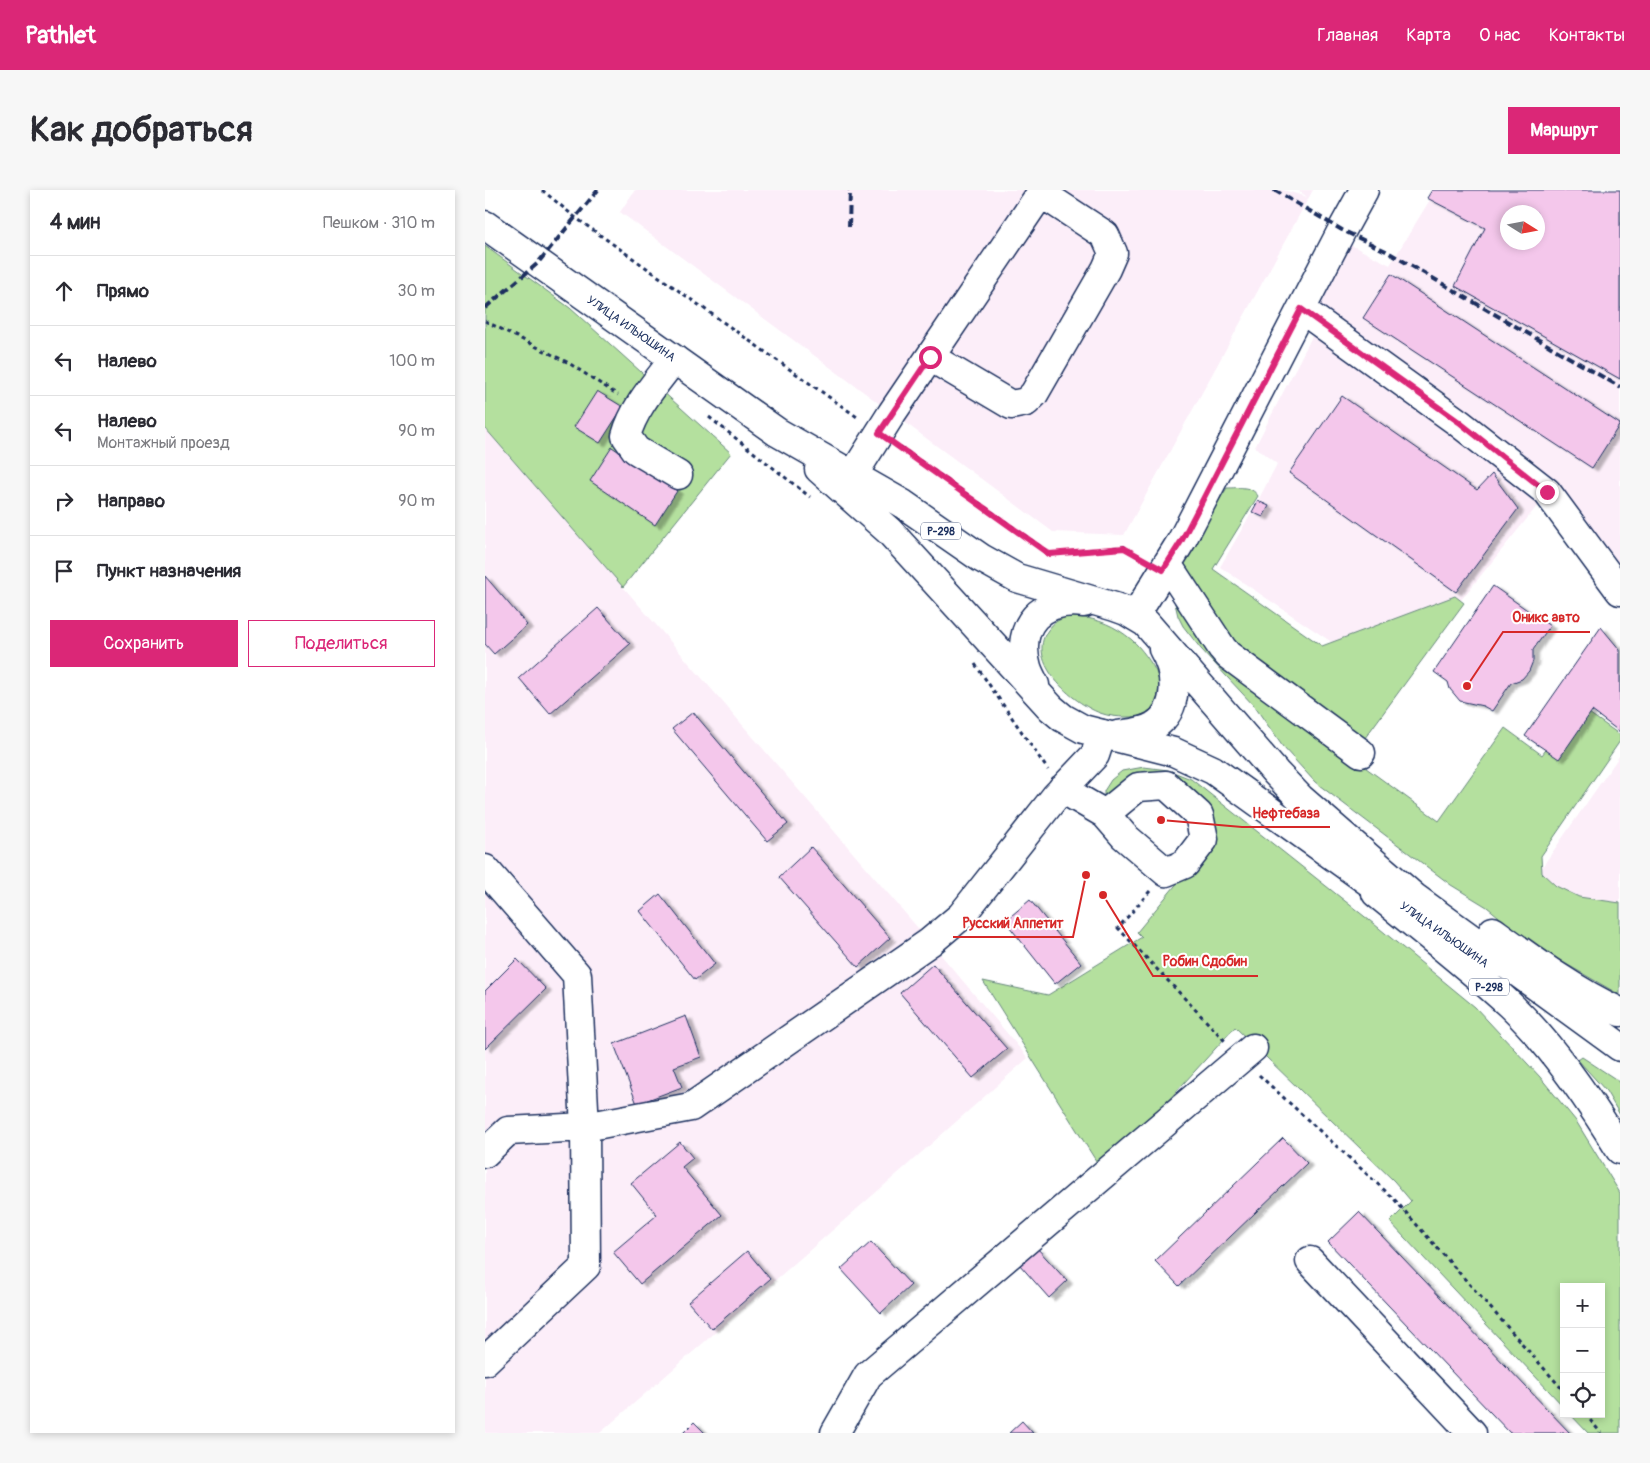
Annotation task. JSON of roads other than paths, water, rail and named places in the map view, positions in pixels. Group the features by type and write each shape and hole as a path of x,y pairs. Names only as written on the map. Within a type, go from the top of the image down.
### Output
{"main road":[{"path":"1134,617 1182,540 1364,190"},
{"path":"853,475 879,433 1038,192 1105,235 1113,253 1106,268 1034,394 1026,402 1011,405 930,357"},
{"name":"УЛИЦА ИЛЬЮШИНА","path":"485,226 777,432"},
{"path":"1301,309 1459,422 1547,492 1620,591"},
{"path":"673,359 638,408 625,436 636,450 678,475"},
{"name":"Р-298","path":"777,432 903,504 959,543 1009,574 1134,617 1167,655 1171,670 1173,692 1170,707 1161,721 1139,732 1106,735 1083,729 1063,718 1051,708 889,531 777,432"},
{"path":"1165,567 1228,655 1361,753"},
{"name":"Р-298","path":"1041,697 1027,670 1024,656 1023,642 1032,619 1046,608 1065,602 1076,602 1134,617"},
{"name":"УЛИЦА ИЛЬЮШИНА","path":"1134,617 1276,773 1308,804 1334,843 1620,1067"},
{"path":"485,1153 508,1132 585,1127 691,1107 931,942 961,916 1061,789 1095,755 1106,735"},
{"name":"УЛИЦА ИЛЬЮШИНА","path":"1106,735 1166,750 1196,761 1233,783 1289,824 1334,843 1414,897 1620,1047"},
{"path":"1061,789 1105,814 1124,836 1166,872 1185,864 1204,839 1199,815 1166,785 1138,787 1105,814"},
{"path":"1334,843 1451,901 1560,980 1620,1012"},
{"name":"Р-298","path":"1334,843 1511,1006 1539,1036 1580,1089 1620,1150"},
{"path":"485,868 577,975 585,1127 586,1266 485,1361"},
{"path":"835,1433 868,1375 1247,1054"},
{"path":"1310,1261 1472,1433"}],"railway":[{"path":"485,308 537,264 598,190"},
{"path":"849,227 850,190"},
{"path":"1274,190 1342,230 1386,251 1620,387"}],"place":[{"name":"Оникс авто","path":"1467,686"},
{"name":"Нефтебаза","path":"1161,820"},
{"name":"Русский Аппетит","path":"1086,875"},
{"name":"Робин Сдобин","path":"1103,895"}]}
